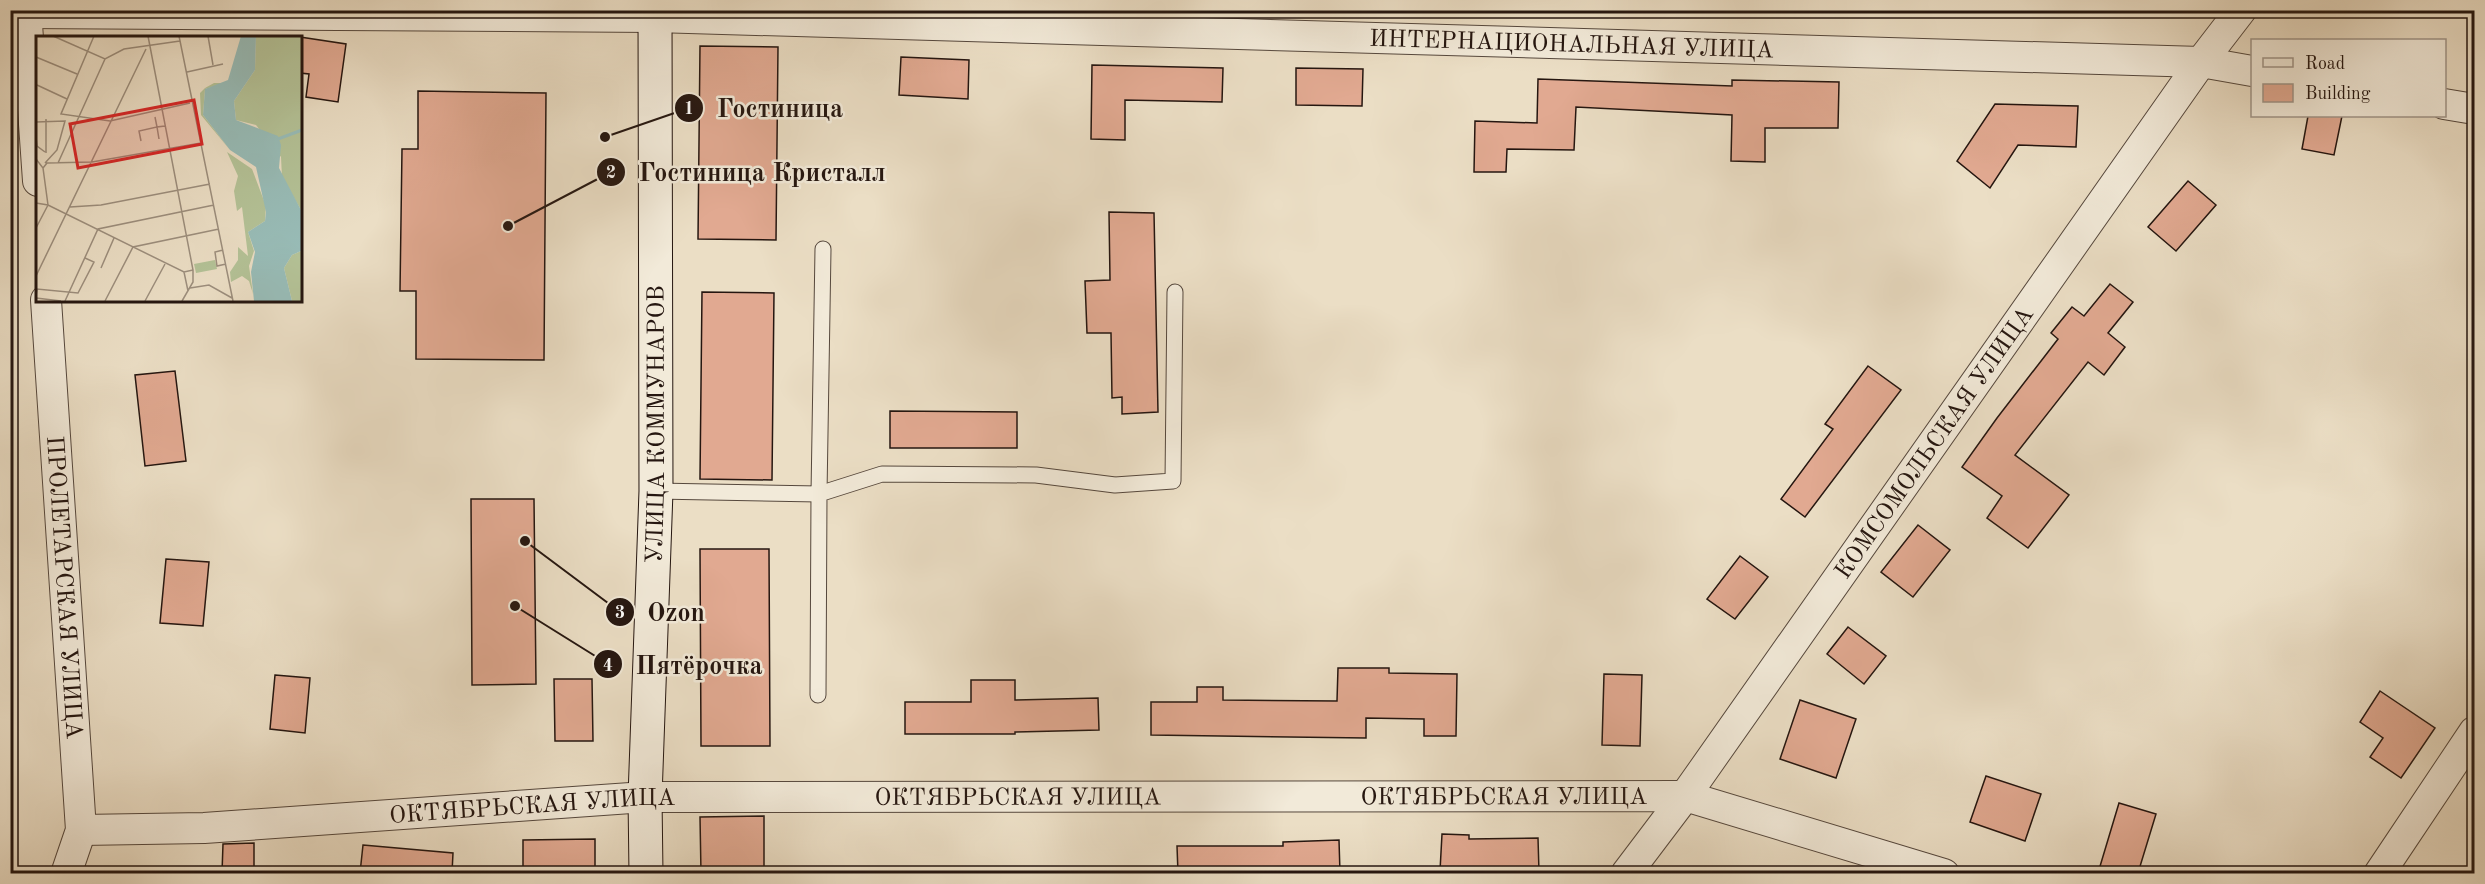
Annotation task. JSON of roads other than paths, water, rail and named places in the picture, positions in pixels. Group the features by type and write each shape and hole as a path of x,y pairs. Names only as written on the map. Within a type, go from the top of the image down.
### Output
{"main road":[{"name":"УЛИЦА КОММУНАРОВ","path":"646,873 645,797 656,491 656,14"}],"street":[{"name":"КОМСОМОЛЬСКАЯ УЛИЦА","path":"1626,873 1685,796 2201,62 2241,10"},
{"name":"ИНТЕРНАЦИОНАЛЬНАЯ УЛИЦА","path":"26,12 656,14 2201,62 2251,71"},
{"path":"26,12 36,153"},
{"path":"2446,104 2475,109"},
{"name":"ПРОЛЕТАРСКАЯ УЛИЦА","path":"45,302 81,830 66,873"},
{"path":"2379,873 2475,732"},
{"name":"ОКТЯБРЬСКАЯ УЛИЦА","path":"81,830 204,828 645,797 1685,796 1944,873"}],"lane":[{"path":"818,695 823,249"},
{"path":"656,491 819,494 882,474 1036,475 1115,485 1173,481 1175,292"}],"place":[{"name":"Гостиница","path":"605,137"},
{"name":"Гостиница Кристалл","path":"508,226"},
{"name":"Ozon","path":"525,541"},
{"name":"Пятёрочка","path":"515,606"}]}
